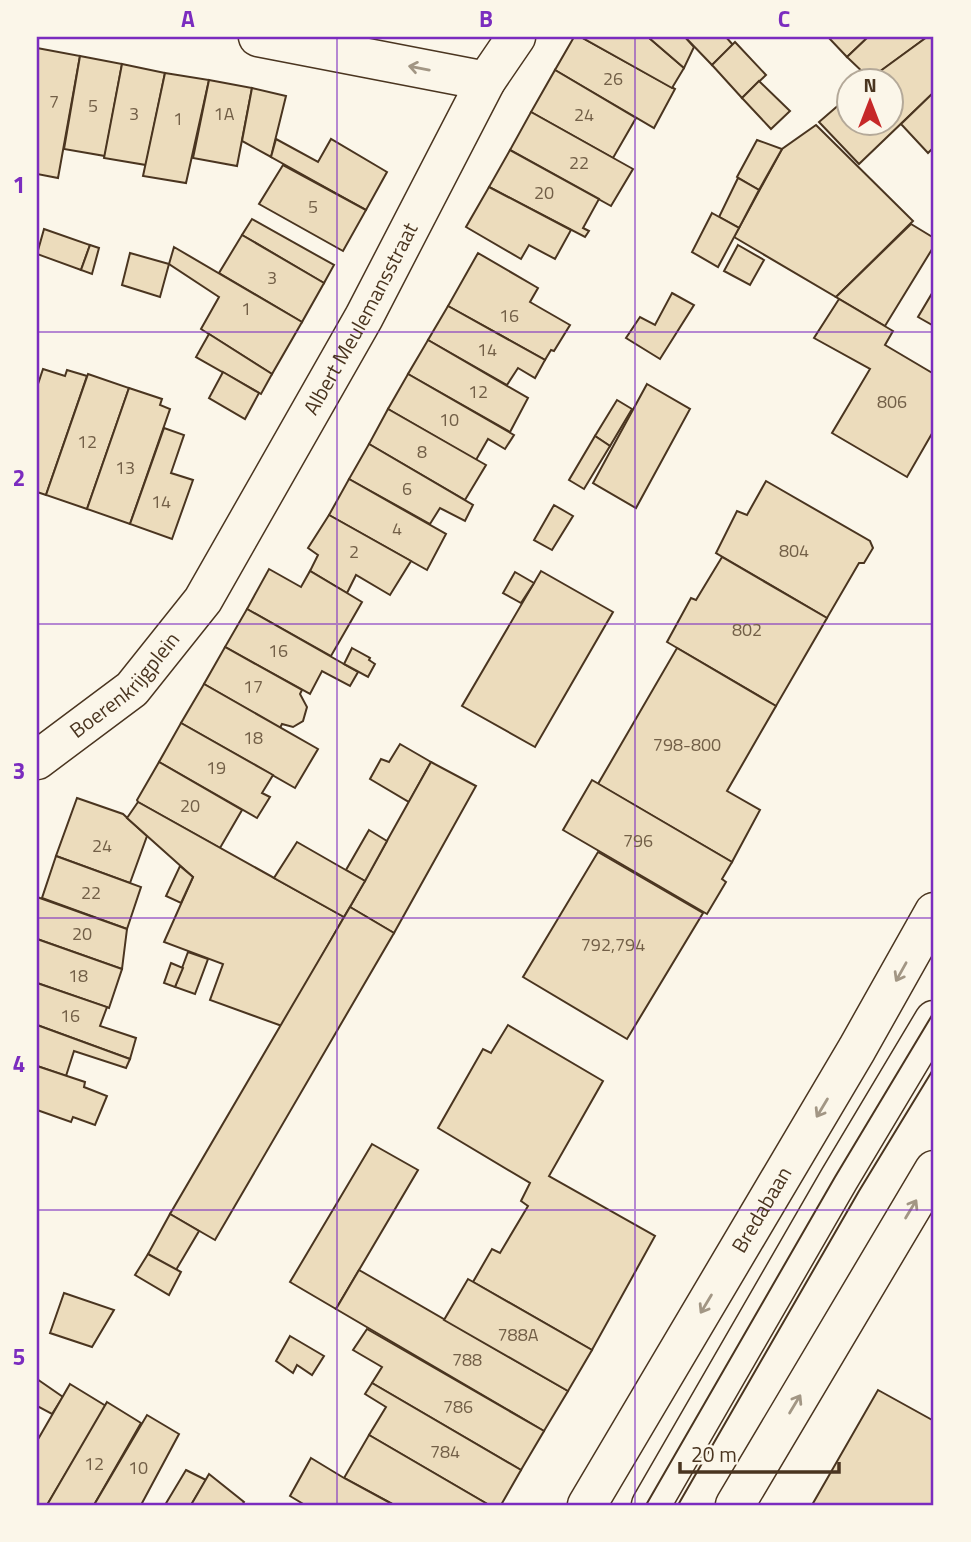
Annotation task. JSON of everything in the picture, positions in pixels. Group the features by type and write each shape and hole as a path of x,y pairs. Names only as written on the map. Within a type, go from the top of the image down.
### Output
{"street":[{"path":"258,37 486,81"},
{"name":"Albert Meulemansstraat","path":"203,600 364,317 486,81 516,37"},
{"name":"Boerenkrijgplein","path":"37,761 132,689 203,600"},
{"name":"Bredabaan","path":"587,1505 857,1049 934,912"},
{"path":"651,1505 934,1020"},
{"path":"674,1505 849,1200 934,1060"},
{"path":"735,1505 934,1170"}],"building":[{"path":"574,37 581,37 675,89 654,128 555,70"},
{"path":"581,37 648,37 684,68 672,88"},
{"path":"648,37 685,37 694,47 684,68"},
{"path":"685,37 726,37 733,45 712,65"},
{"path":"828,37 868,37 847,57"},
{"path":"868,37 927,37 888,66 856,66 847,57"},
{"path":"927,37 934,37 934,92 904,121 904,66 887,66"},
{"path":"735,42 766,75 742,98 712,65"},
{"path":"37,48 80,56 58,178 37,174"},
{"path":"80,56 122,64 105,156 64,149"},
{"path":"122,64 165,73 146,165 104,158"},
{"path":"555,70 636,118 613,158 531,112"},
{"path":"165,73 209,80 186,183 143,176"},
{"path":"209,80 252,88 237,166 193,158"},
{"path":"759,81 790,111 771,129 742,98"},
{"path":"252,88 286,96 271,157 242,141"},
{"path":"934,92 934,147 928,153 904,127 904,121"},
{"path":"834,109 834,136 888,136 859,164 819,122"},
{"path":"531,112 633,169 611,206 510,150"},
{"path":"816,125 913,221 836,297 734,237 782,149"},
{"path":"276,139 318,162 331,139 387,172 366,210 271,157"},
{"path":"757,140 782,149 759,190 737,177"},
{"path":"510,150 599,199 583,228 589,231 585,237 489,187"},
{"path":"283,165 366,210 343,251 259,204"},
{"path":"738,178 759,190 739,228 719,217"},
{"path":"489,187 571,230 555,259 529,245 521,259 466,227"},
{"path":"712,213 739,228 718,267 692,252"},
{"path":"252,219 334,265 324,283 242,235"},
{"path":"911,224 934,238 934,246 885,326 836,297"},
{"path":"44,229 90,245 81,270 37,254"},
{"path":"242,235 324,283 302,322 219,273"},
{"path":"90,245 99,248 92,274 81,270"},
{"path":"738,245 764,260 750,285 724,271"},
{"path":"174,247 302,322 272,374 201,329 219,297 169,264"},
{"path":"130,253 169,264 160,297 122,285"},
{"path":"478,253 538,288 530,302 570,325 545,360 448,306"},
{"path":"934,290 934,326 918,317"},
{"path":"672,293 694,305 660,359 626,338 640,317 655,325"},
{"path":"839,299 893,331 885,345 934,374 934,430 907,477 832,433 870,369 814,338"},
{"path":"448,306 545,360 535,378 518,368 507,385 428,340"},
{"path":"209,334 272,374 261,394 196,357"},
{"path":"428,340 528,398 510,432 408,374"},
{"path":"43,369 65,376 67,370 87,376 46,495 37,492 37,387"},
{"path":"223,372 259,393 245,419 209,398"},
{"path":"88,374 129,388 87,509 46,495"},
{"path":"408,374 514,435 505,449 488,439 476,460 388,409"},
{"path":"647,384 690,409 636,508 593,483"},
{"path":"129,388 162,399 160,405 170,409 130,524 87,509"},
{"path":"617,400 632,409 610,446 595,436"},
{"path":"388,409 486,465 465,500 369,444"},
{"path":"164,428 184,435 171,473 193,480 172,539 130,524"},
{"path":"595,436 610,446 584,489 569,480"},
{"path":"369,444 473,505 465,521 440,508 430,524 349,479"},
{"path":"349,479 446,534 427,570 329,515"},
{"path":"766,481 870,541 873,548 864,563 859,563 827,618 716,553 737,511 747,515"},
{"path":"554,505 573,516 552,550 534,540"},
{"path":"329,515 411,561 390,595 356,575 347,593 310,571 318,555 308,548"},
{"path":"722,557 827,618 776,706 667,642 691,598 696,600"},
{"path":"269,569 301,587 310,571 362,602 331,656 247,609"},
{"path":"541,571 613,612 535,747 462,706"},
{"path":"515,572 534,583 521,603 503,593"},
{"path":"247,609 358,672 350,686 322,671 310,694 225,647"},
{"path":"225,647 302,690 300,694 307,707 303,721 293,727 282,724 280,728 204,684"},
{"path":"352,648 375,664 368,677 344,664"},
{"path":"677,648 776,706 727,791 760,810 732,862 598,784"},
{"path":"204,684 318,749 295,788 181,723"},
{"path":"181,723 273,775 262,793 270,797 257,818 159,762"},
{"path":"400,744 431,762 409,802 370,779 381,759 389,762"},
{"path":"159,762 242,810 220,848 138,802"},
{"path":"431,762 476,786 394,933 350,907"},
{"path":"592,780 732,862 722,879 726,882 707,914 563,830"},
{"path":"77,798 123,814 147,836 130,883 56,856"},
{"path":"138,802 344,917 282,1026 210,1000 223,964 164,942 193,877 127,818"},
{"path":"369,830 387,841 365,881 346,870"},
{"path":"297,842 365,881 344,917 274,878"},
{"path":"598,852 703,913 627,1039 523,977"},
{"path":"56,856 141,887 127,929 42,898"},
{"path":"180,866 193,877 181,903 166,896"},
{"path":"37,897 127,929 122,969 37,939"},
{"path":"350,907 394,933 215,1240 170,1214"},
{"path":"37,939 122,969 109,1008 37,983"},
{"path":"188,952 208,959 195,994 175,987"},
{"path":"171,963 183,968 175,987 164,983"},
{"path":"37,983 107,1007 100,1026 136,1038 130,1059 37,1025"},
{"path":"37,1025 130,1059 126,1068 74,1051 66,1076 37,1066"},
{"path":"508,1025 603,1081 549,1176 655,1236 592,1350 473,1282 492,1249 500,1253 528,1206 521,1201 530,1183 438,1128 483,1049 491,1053"},
{"path":"37,1066 85,1082 84,1087 107,1096 95,1125 73,1117 71,1122 37,1110"},
{"path":"372,1144 418,1170 336,1309 290,1282"},
{"path":"170,1214 199,1231 176,1270 148,1254"},
{"path":"148,1254 181,1272 169,1295 135,1275"},
{"path":"359,1270 568,1391 544,1431 336,1309"},
{"path":"468,1279 592,1350 568,1391 444,1320"},
{"path":"64,1293 114,1310 92,1347 50,1333"},
{"path":"367,1329 544,1431 521,1470 372,1383 382,1367 353,1350"},
{"path":"290,1336 324,1356 312,1375 297,1365 293,1373 276,1361"},
{"path":"37,1379 63,1397 52,1414 37,1406"},
{"path":"372,1383 521,1470 501,1505 489,1505 369,1435 386,1407 365,1394"},
{"path":"70,1384 106,1406 47,1505 37,1505 37,1441"},
{"path":"878,1390 934,1421 934,1505 812,1505"},
{"path":"107,1402 141,1423 94,1505 47,1505"},
{"path":"147,1415 179,1434 141,1505 94,1505"},
{"path":"369,1435 489,1505 394,1505 344,1478"},
{"path":"311,1458 394,1505 305,1505 290,1496"},
{"path":"186,1470 206,1480 191,1505 165,1505"},
{"path":"209,1474 244,1502 242,1505 191,1505"}],"tram line":[{"path":"646,1505 835,1177 934,1012"},
{"path":"678,1505 859,1191 934,1068"}]}
